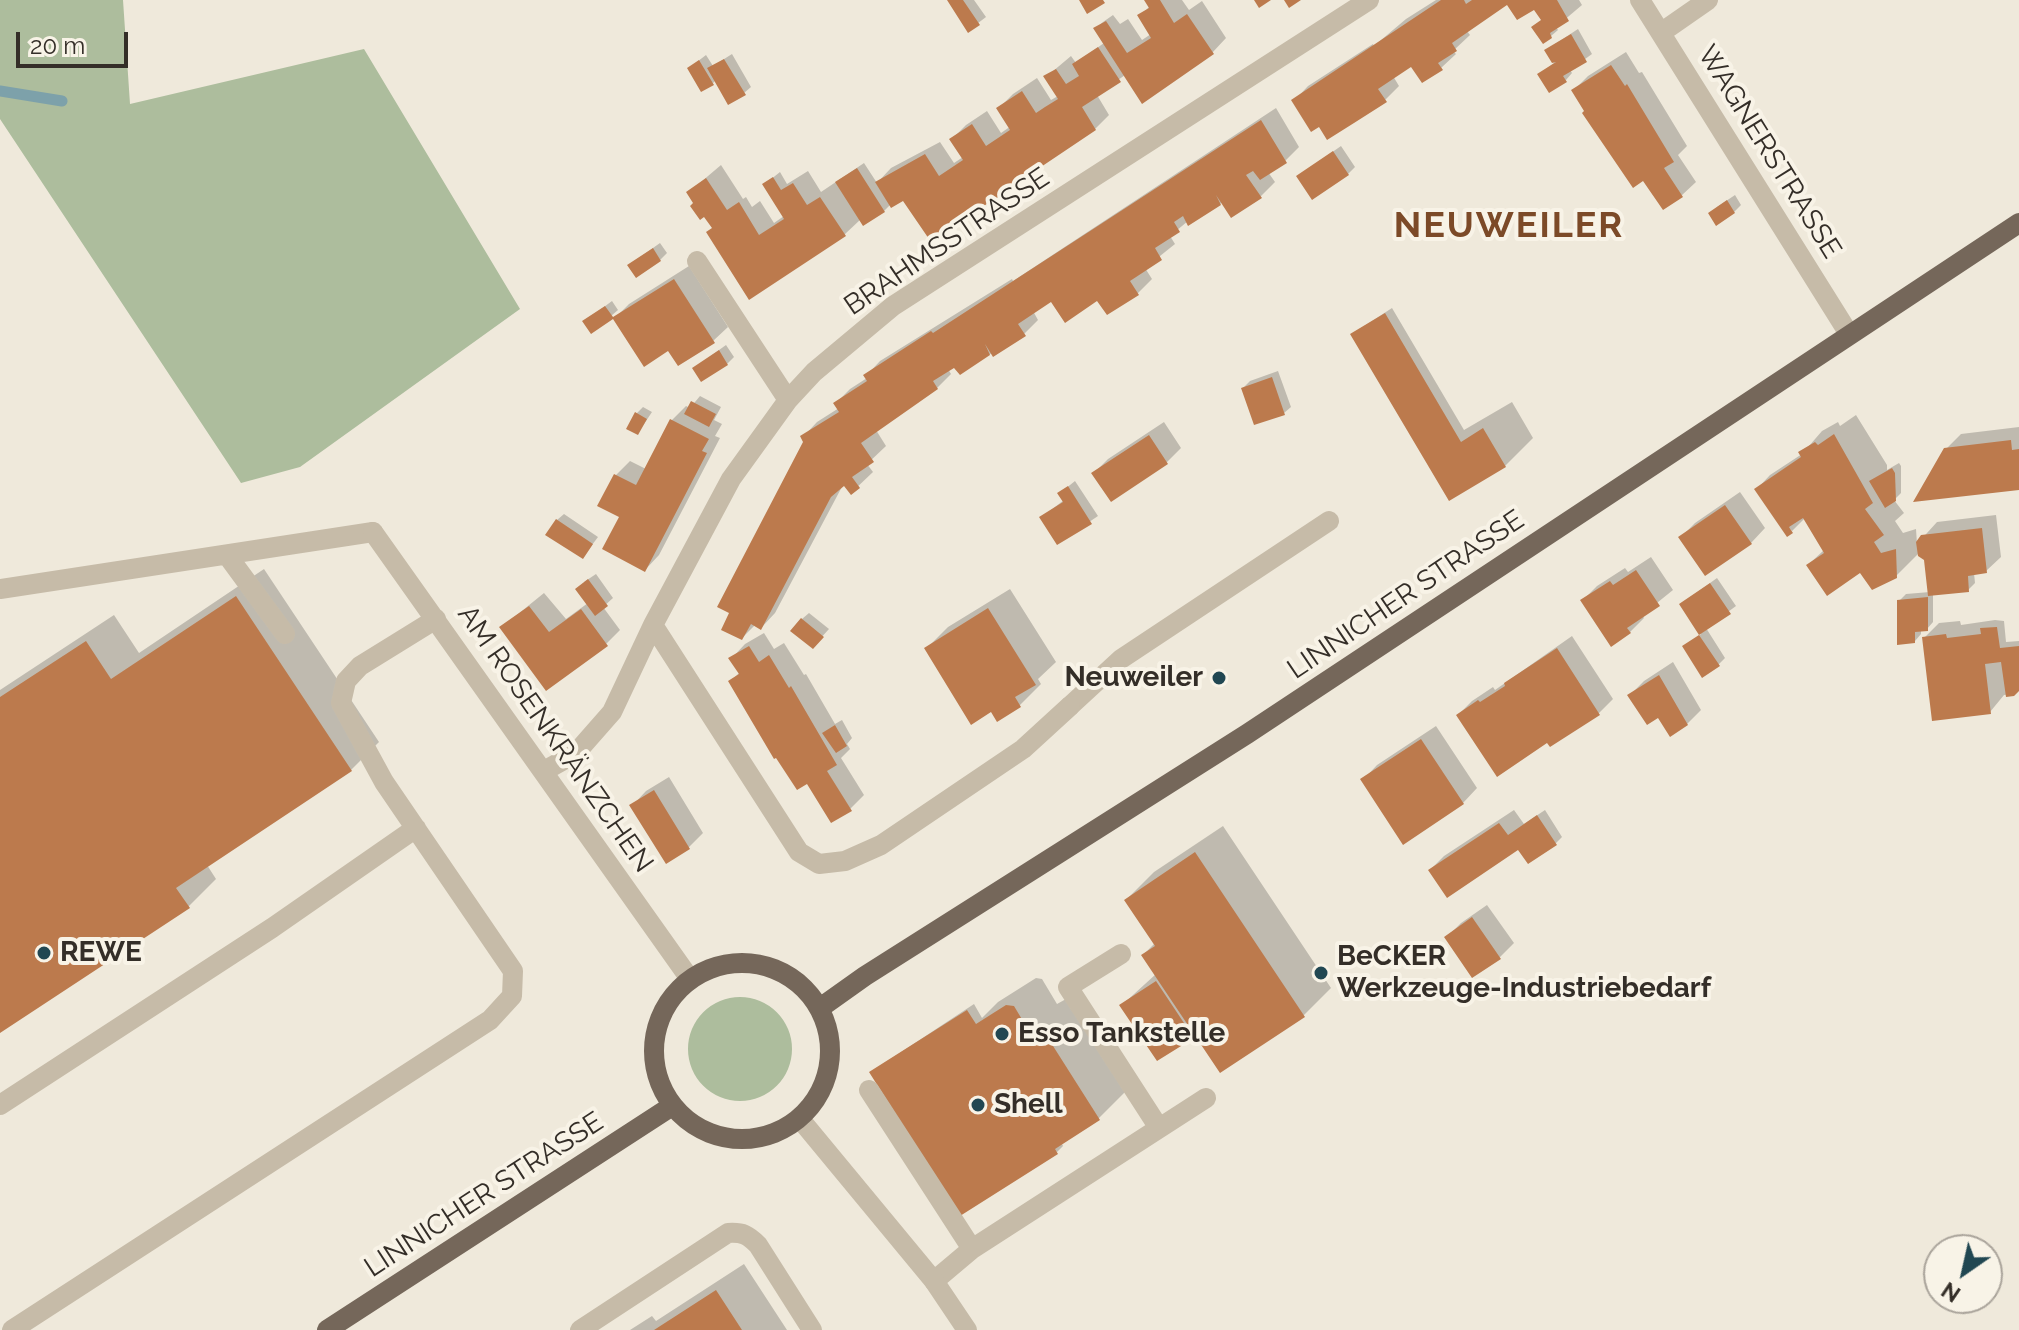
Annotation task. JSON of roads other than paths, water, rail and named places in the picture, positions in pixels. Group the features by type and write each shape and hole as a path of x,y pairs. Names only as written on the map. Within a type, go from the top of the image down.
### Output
{"main road":[{"name":"LINNICHER STRASSE","path":"820,1008 865,976 1247,734 2019,223"},
{"path":"724,964 762,964 795,980 820,1008 830,1037 830,1067 820,1096 800,1119 776,1134 748,1140 719,1137 693,1126 672,1106 658,1081 653,1053 657,1025 669,999 690,979 724,964"},
{"name":"LINNICHER STRASSE","path":"327,1330 672,1106"}],"street":[{"name":"BRAHMSSTRASSE","path":"544,771 576,753 612,712 653,625 731,479 788,400 814,372 893,306 1369,0"},
{"name":"WAGNERSTRASSE","path":"1640,0 1849,334"},
{"path":"1662,32 1708,0"},
{"path":"697,261 788,400"},
{"path":"653,625 799,852 819,864 845,861 881,845 1023,749 1121,659 1329,521"},
{"name":"AM ROSENKRÄNZCHEN","path":"227,555 373,532 690,979"},
{"path":"0,589 227,555 285,634"},
{"path":"12,1330 490,1020 512,996 513,971 384,782 341,703 346,681 360,666 436,619"},
{"path":"0,1105 272,928 416,828"},
{"path":"1121,954 1068,987 1159,1128"},
{"path":"869,1090 972,1249"},
{"path":"934,1281 972,1249 1206,1098"},
{"path":"800,1119 934,1281 967,1330"},
{"path":"580,1330 728,1233 737,1232 749,1235 758,1245 812,1330"}],"waterway":[{"path":"0,91 62,101"}],"place":[{"name":"Neuweiler","path":"1219,678"},
{"name":"REWE","path":"44,953"},
{"name":"BeCKER Werkzeuge-Industriebedarf","path":"1321,973"},
{"name":"Esso Tankstelle","path":"1002,1034"},
{"name":"Shell","path":"978,1105"}],"district":[{"name":"NEUWEILER","path":"1509,226"}]}
